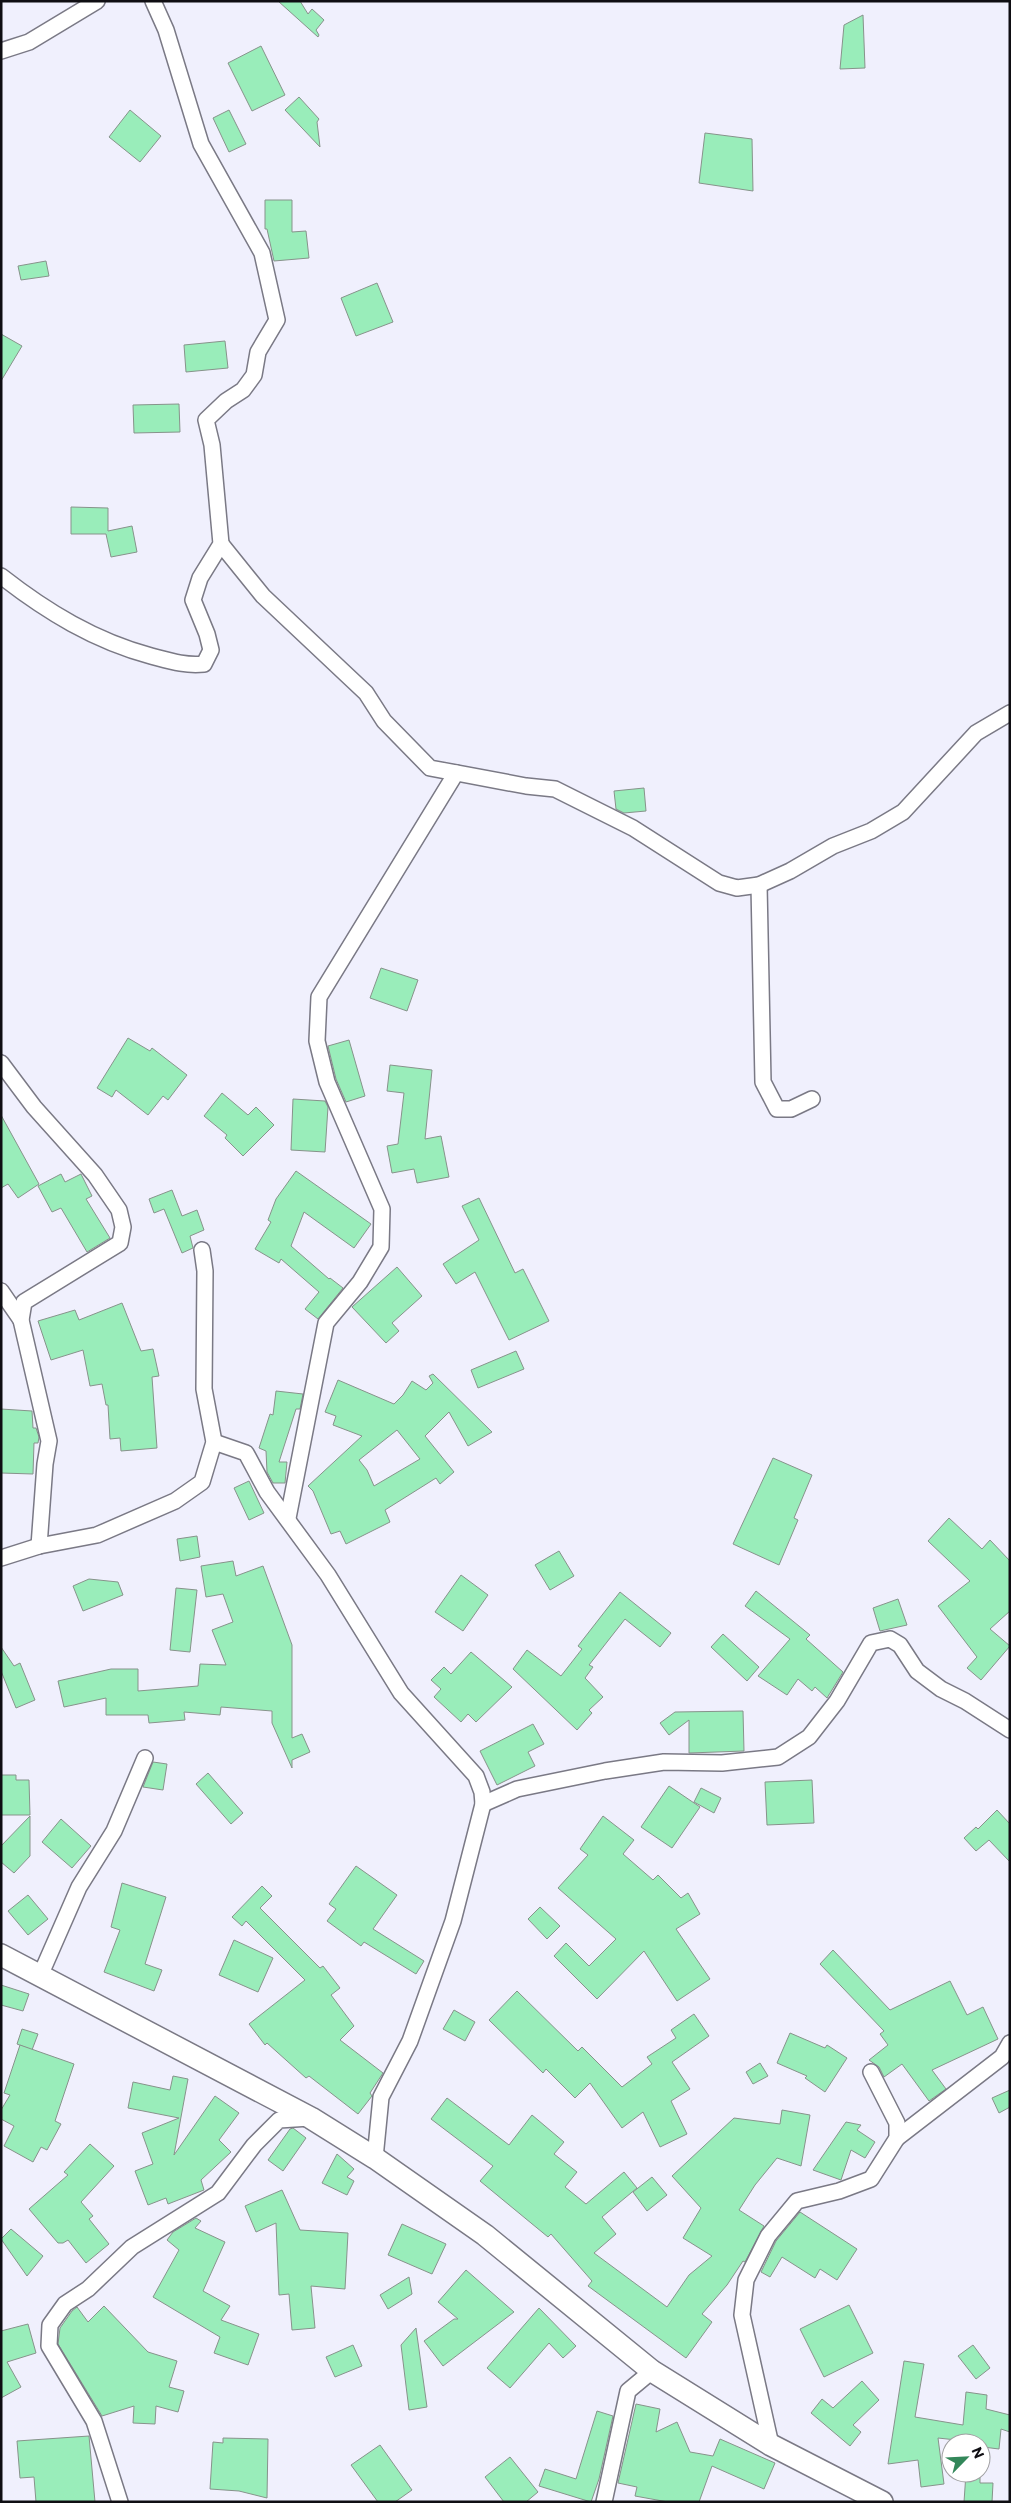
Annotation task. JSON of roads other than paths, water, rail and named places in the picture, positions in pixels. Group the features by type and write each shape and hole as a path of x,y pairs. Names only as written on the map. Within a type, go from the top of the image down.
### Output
{"main road":[{"path":"1,1955 312,2118 375,2158 485,2235 652,2371 771,2445 882,2502"}],"street":[{"path":"1,50 29,42 97,1"},
{"path":"153,1 166,30 201,144 262,253 277,320 258,352 254,375 243,390 226,401 206,420 212,445 221,544 263,596 338,669 366,693 384,721 430,768 526,786 556,789 633,828 719,883 737,888 758,885 790,871 834,846 871,831 903,812 976,733 1010,713"},
{"path":"1,576 29,598 91,635 120,648 185,666 204,664 211,650 208,634 193,600 200,578 221,544"},
{"path":"288,1518 326,1323 360,1282 381,1248 382,1209 327,1082 317,1041 319,996 456,773"},
{"path":"758,885 763,1082 777,1109 792,1110 812,1099"},
{"path":"1,1063 34,1106 95,1175 119,1210 123,1227 120,1243 24,1302 21,1320"},
{"path":"1,1558 39,1546 98,1535 175,1501 202,1482 214,1442 204,1389 205,1270 202,1250"},
{"path":"1,1291 21,1320 49,1441 45,1464 39,1546"},
{"path":"214,1442 246,1453 268,1492 328,1575 401,1693 476,1776 482,1792 484,1804 453,1921 410,2041 381,2097 375,2158"},
{"path":"484,1804 517,1789 605,1771 664,1762 722,1763 778,1757 809,1737 837,1701 871,1644 890,1638 900,1645 917,1671 941,1689 965,1701 1010,1730"},
{"path":"40,1976 79,1887 114,1831 145,1758"},
{"path":"771,2445 742,2315 746,2280 768,2236 797,2201 839,2191 871,2178 897,2138 1002,2057 1010,2043"},
{"path":"871,2072 897,2123 897,2138"},
{"path":"120,2502 94,2421 49,2346 50,2325 65,2304 88,2289 132,2247 218,2193 254,2145 279,2120 312,2118"},
{"path":"604,2502 628,2391 652,2371"}]}
